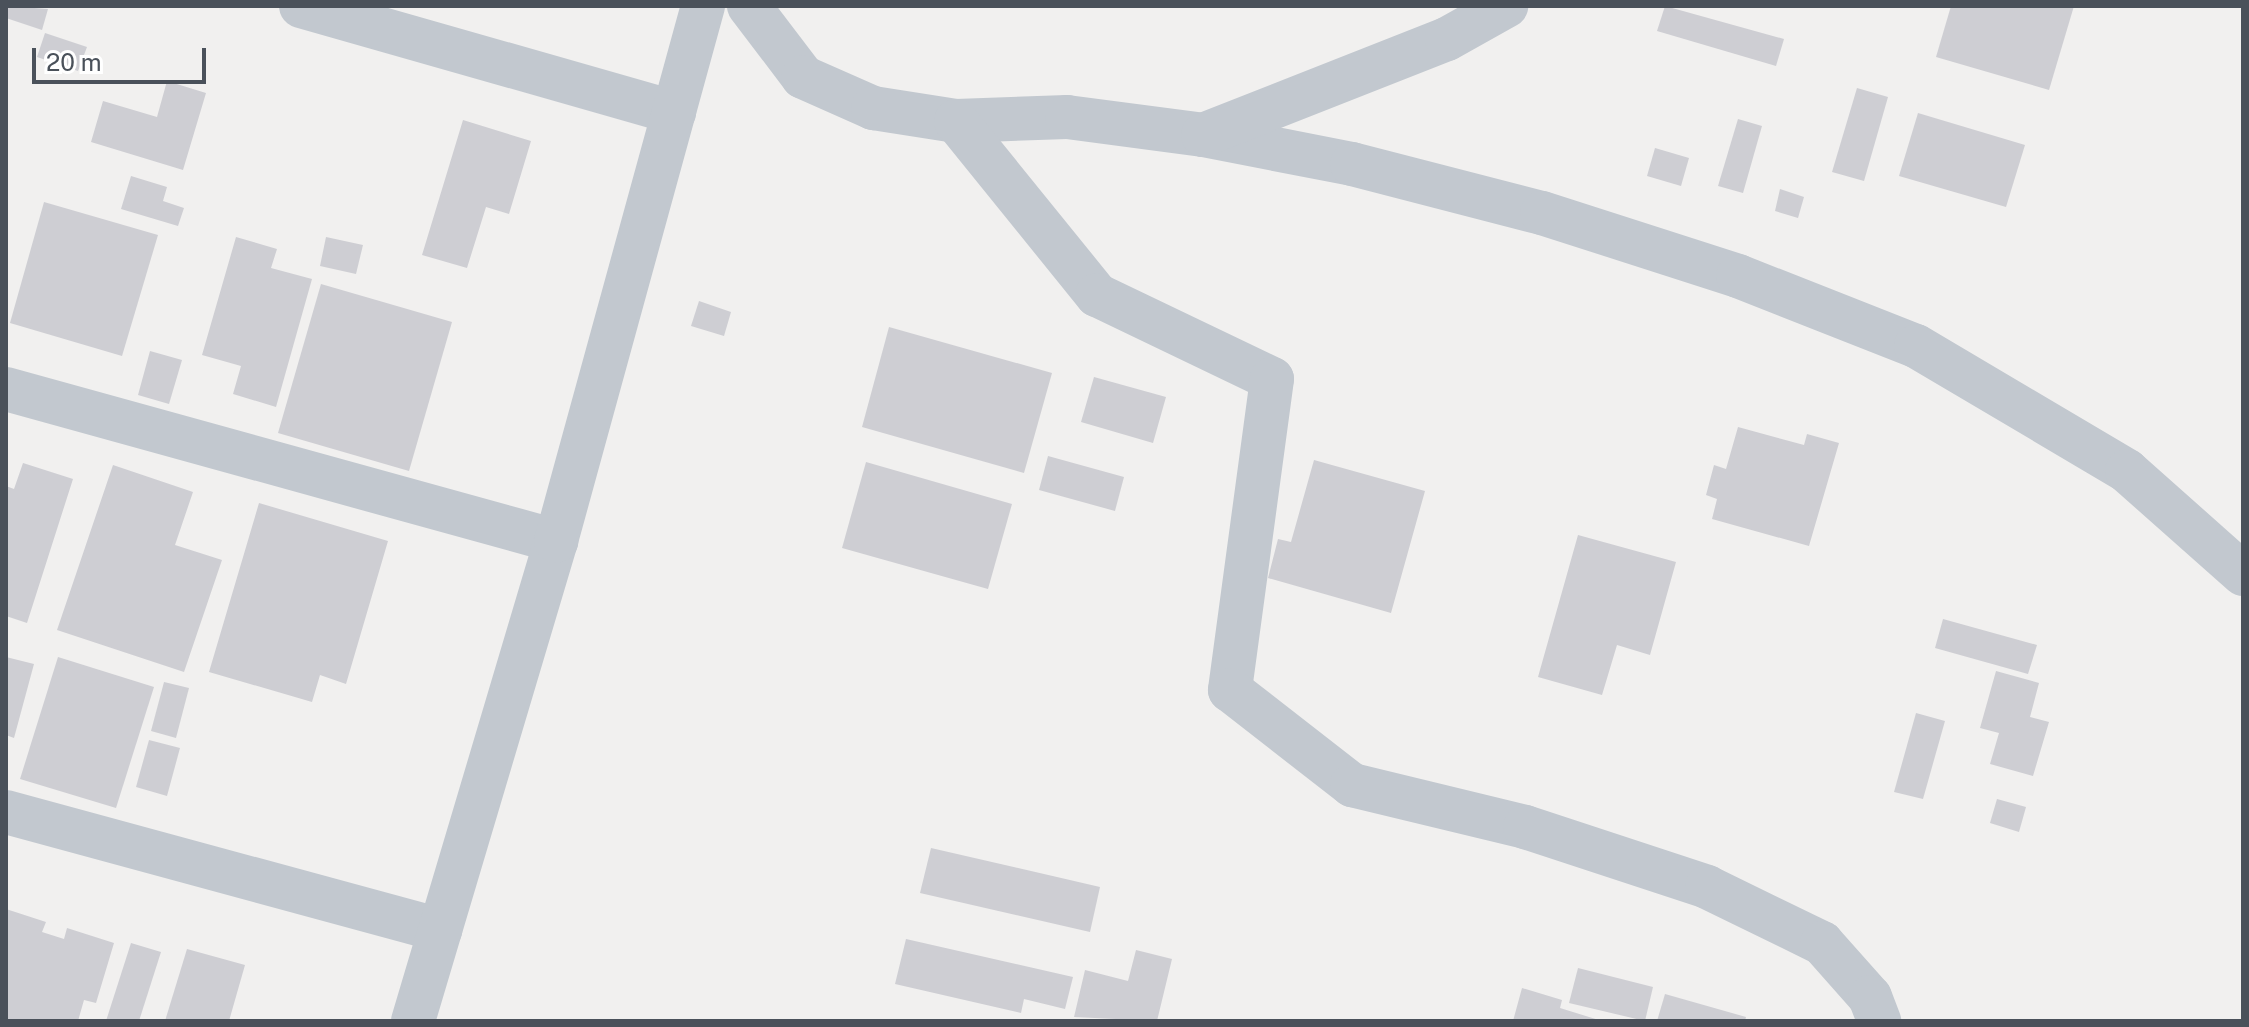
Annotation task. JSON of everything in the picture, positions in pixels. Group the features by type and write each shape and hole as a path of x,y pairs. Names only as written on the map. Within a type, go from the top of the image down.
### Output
{"street":[{"path":"301,6 674,112"},
{"path":"749,6 803,77 873,108 956,121 1067,117 1203,135 1352,164 1542,213 1738,276 1916,346 2127,471 2243,574"},
{"path":"1203,135 1447,39 1506,6"},
{"path":"413,1021 556,541 701,10"},
{"path":"956,121 1097,295 1272,379 1230,690 1352,785 1525,827 1707,887 1822,943 1870,997 1879,1021"},
{"path":"6,389 556,541"},
{"path":"6,812 440,930"}],"building":[{"path":"7,6 48,9 42,30 6,18"},
{"path":"1665,6 1784,39 1776,66 1657,31"},
{"path":"1951,6 2074,6 2049,90 1936,57"},
{"path":"45,33 87,47 78,71 37,57"},
{"path":"167,81 206,93 183,170 91,142 103,101 157,117"},
{"path":"1857,88 1888,97 1864,181 1832,172"},
{"path":"1918,113 2025,145 2006,207 1899,176"},
{"path":"1738,119 1762,126 1743,193 1718,186"},
{"path":"463,120 531,141 509,214 486,207 467,268 422,255"},
{"path":"1655,148 1689,158 1681,186 1647,176"},
{"path":"131,176 167,187 163,201 184,208 178,226 121,209"},
{"path":"1780,189 1804,197 1798,218 1775,211"},
{"path":"44,202 158,235 122,356 10,323"},
{"path":"236,237 277,249 271,268 312,279 276,407 233,394 241,366 202,355"},
{"path":"326,237 363,245 356,274 320,266"},
{"path":"321,284 452,322 409,471 278,433"},
{"path":"699,301 731,312 724,336 691,326"},
{"path":"889,327 1052,373 1024,473 862,427"},
{"path":"150,351 182,360 169,404 138,395"},
{"path":"1094,377 1166,397 1153,443 1081,422"},
{"path":"1738,427 1804,445 1807,434 1839,443 1809,546 1712,519 1717,499 1706,495 1714,465 1726,469"},
{"path":"1048,456 1124,477 1115,511 1039,490"},
{"path":"1314,460 1425,491 1391,613 1268,578 1278,539 1291,542"},
{"path":"866,462 1012,504 988,589 842,548"},
{"path":"23,463 73,479 27,623 6,616 6,486 14,489"},
{"path":"113,465 193,492 175,545 222,560 184,672 57,630"},
{"path":"259,503 388,541 346,684 320,675 312,702 209,672"},
{"path":"1578,535 1676,562 1650,655 1617,645 1602,695 1538,677"},
{"path":"1943,619 2037,645 2028,674 1935,648"},
{"path":"6,657 34,664 14,738 6,735"},
{"path":"58,657 154,687 116,808 20,779"},
{"path":"1996,671 2039,683 2030,717 2049,722 2033,776 1990,764 1999,733 1980,728"},
{"path":"164,682 189,688 176,738 151,731"},
{"path":"1916,713 1945,721 1923,799 1894,792"},
{"path":"149,740 180,748 167,796 136,787"},
{"path":"1997,799 2026,807 2019,832 1990,823"},
{"path":"931,848 1100,887 1090,932 920,893"},
{"path":"6,909 46,922 42,932 64,939 67,928 114,943 96,1003 84,1000 78,1021 6,1021"},
{"path":"906,939 1073,977 1065,1009 1024,999 1021,1013 895,984"},
{"path":"131,943 161,952 139,1021 106,1021"},
{"path":"187,949 245,965 229,1021 165,1021"},
{"path":"1136,950 1172,959 1157,1021 1074,1017 1085,970 1128,981"},
{"path":"1578,968 1653,987 1645,1021 1569,1003"},
{"path":"1522,988 1562,1000 1560,1008 1602,1021 1513,1021"},
{"path":"1665,994 1746,1017 1745,1021 1657,1021"}]}
